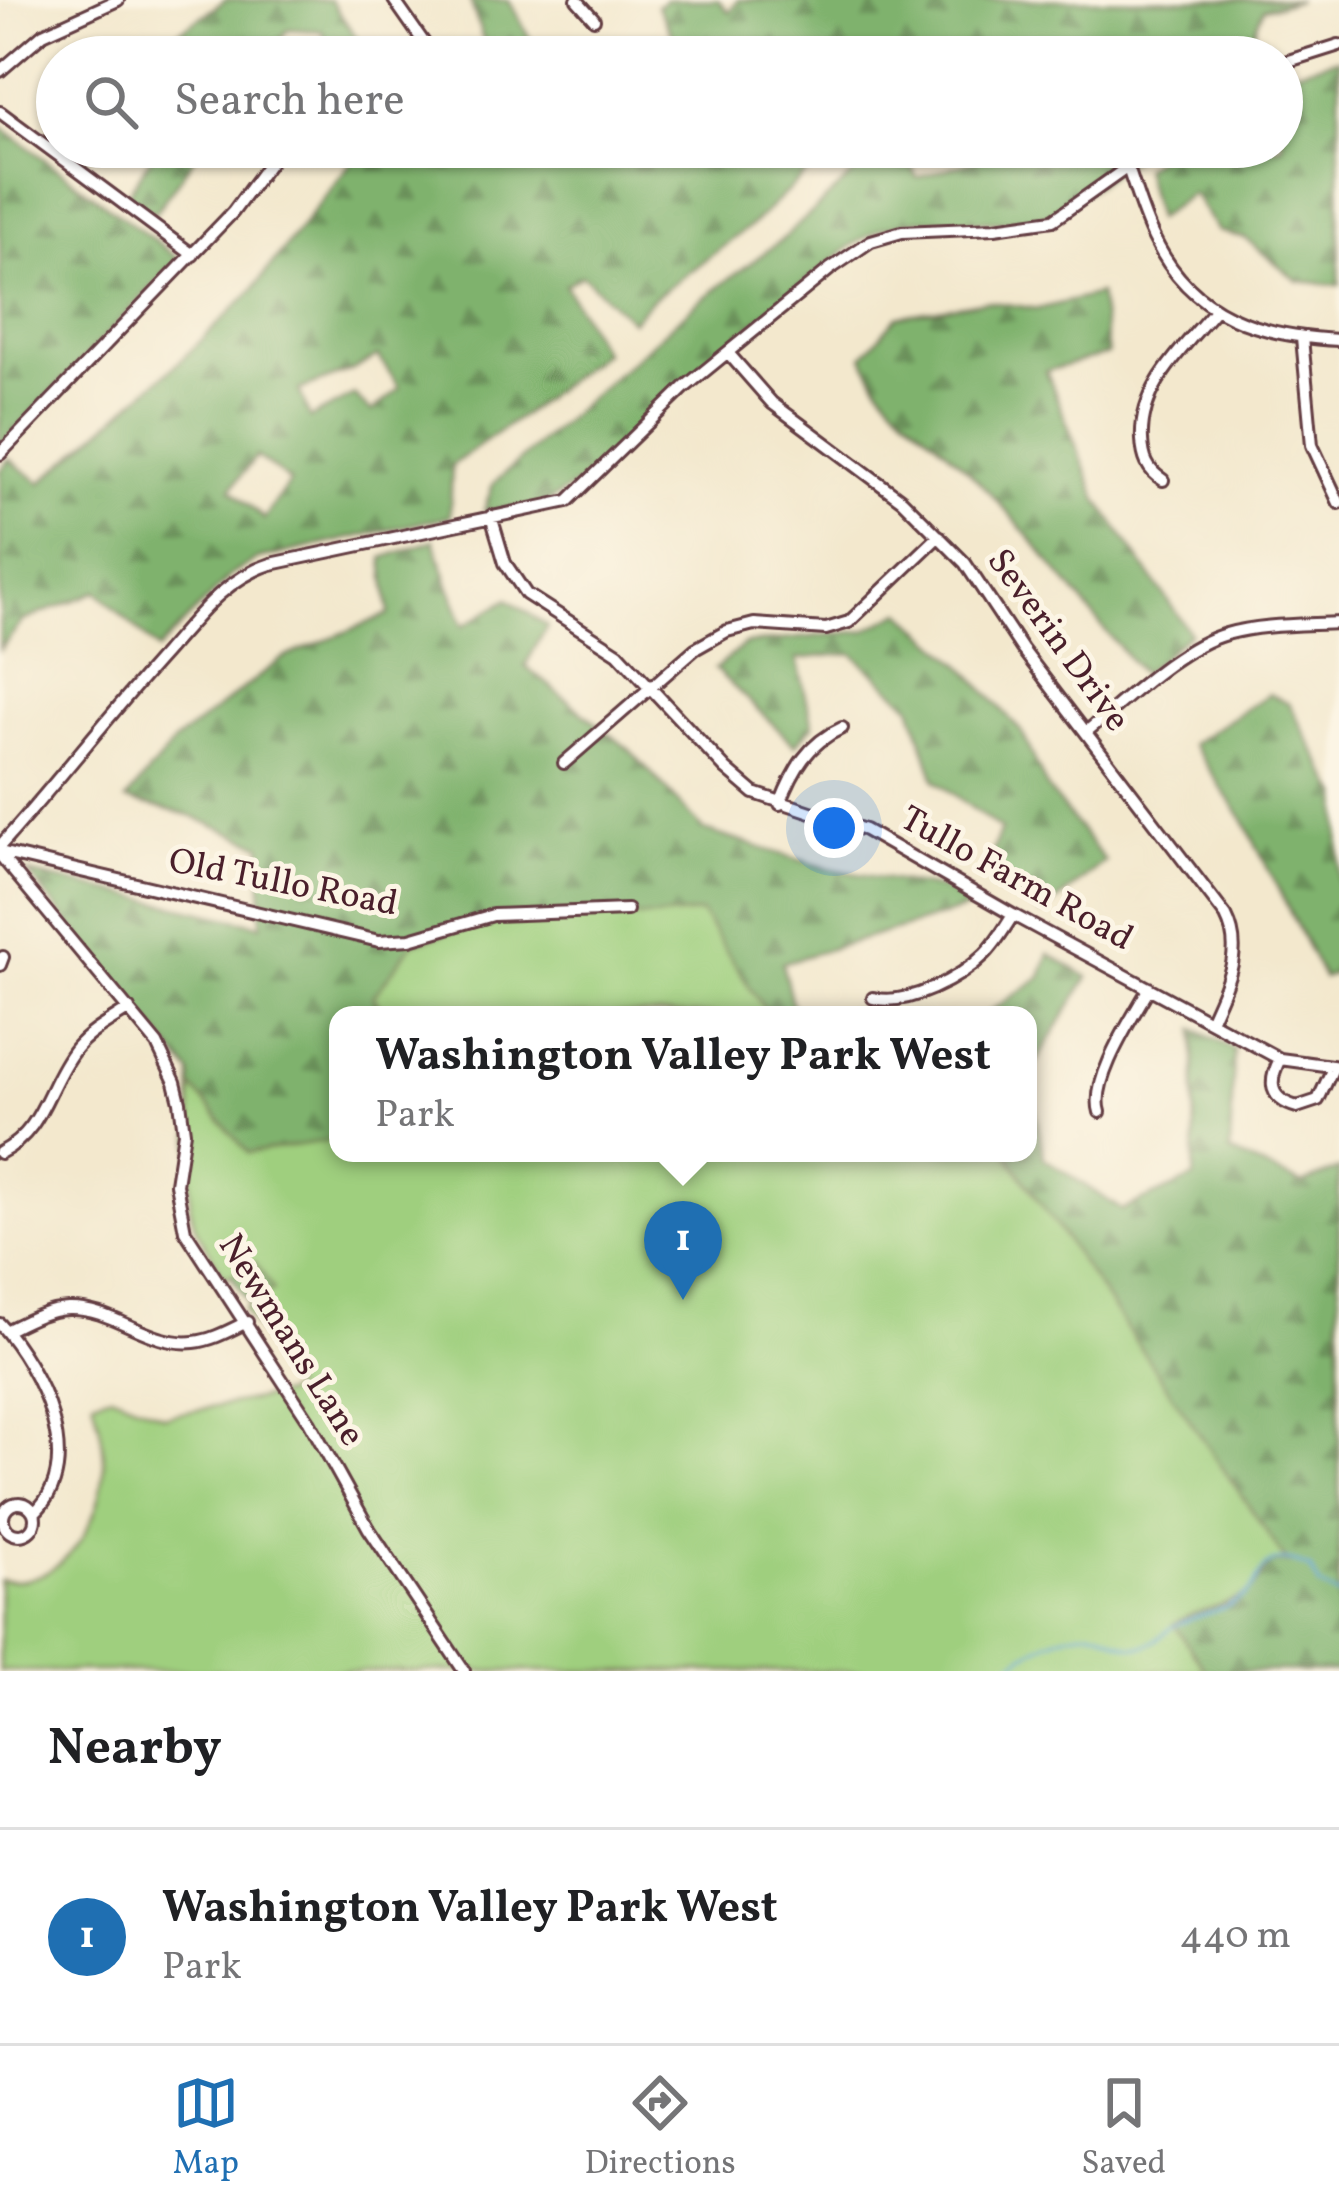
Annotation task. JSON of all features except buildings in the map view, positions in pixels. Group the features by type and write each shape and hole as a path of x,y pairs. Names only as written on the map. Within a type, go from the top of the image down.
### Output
{"street":[{"path":"41,36 118,0"},
{"path":"394,0 419,36"},
{"path":"578,0 594,19"},
{"path":"0,71 36,40"},
{"path":"1303,56 1339,45"},
{"path":"0,112 36,139"},
{"path":"76,168 193,255"},
{"path":"0,454 233,212 265,168"},
{"path":"0,851 106,718 211,601 240,576 271,564 568,501 685,387 871,241 902,232 1046,223 1128,168 1154,240 1198,296 1256,329 1339,340"},
{"path":"1163,480 1153,474 1144,456 1147,402 1159,378 1216,309"},
{"path":"1302,338 1312,446 1339,503"},
{"name":"Severin Drive","path":"729,354 772,404 902,500 939,536 981,584 1022,649 1226,916 1233,931 1233,965 1210,1022"},
{"name":"Tullo Farm Road","path":"490,516 505,563 526,594 608,645 742,785 780,804 849,822 1280,1059 1336,1068"},
{"path":"564,763 695,649 727,631 768,623 804,629 849,622 939,536"},
{"path":"1086,732 1192,651 1219,636 1339,623"},
{"path":"780,804 806,754 842,728"},
{"name":"Old Tullo Road","path":"0,851 379,941 410,939 493,915 627,910"},
{"name":"Newmans Lane","path":"0,851 157,1044 175,1082 184,1132 176,1184 185,1231 247,1322 370,1529 464,1671"},
{"path":"873,998 890,1001 958,974 985,955 1013,915"},
{"path":"1100,1112 1102,1078 1149,988"},
{"path":"0,1153 21,1141 44,1112 80,1043 129,1010"},
{"path":"1280,1059 1271,1078 1274,1093 1284,1104 1297,1107 1318,1100 1336,1068"},
{"path":"34,1513 53,1485 58,1451 55,1433 38,1382 3,1327 65,1309 102,1315 172,1342 206,1340 247,1322"}],"green space":[{"path":"226,0 330,0 355,36 288,29 283,36 172,36"},
{"path":"470,0 509,0 529,36 482,36"},
{"path":"666,0 718,0 729,12 738,0 1299,0 1263,9 1253,36 673,36 657,6"},
{"path":"1339,58 1339,285 1298,281 1245,238 1218,231 1192,193 1156,219 1143,168 1303,168 1303,69"},
{"path":"0,126 36,153 36,168 57,168 179,259 0,446"},
{"path":"144,168 187,168 155,213 126,197"},
{"path":"347,168 812,168 753,224 651,300 632,321 582,275 565,285 603,352 452,465 450,516 258,559 231,575 158,650 97,591 23,621 0,649 0,471 9,459 41,483 251,292","holes":["378,356 400,388 372,412 354,395 310,418 299,390","256,456 290,481 264,519 231,489"]},
{"path":"860,168 913,168 917,178 949,168 1120,168 1056,214 1006,222 917,220 883,228 851,246 735,338 577,484 542,506 484,511 493,484 697,303 784,238"},
{"path":"1099,294 1108,354 1046,371 1098,500 1190,633 1142,674 1005,509 891,400 863,356 897,316 987,301 1038,309"},
{"path":"434,540 463,626 508,599 547,626 525,666 630,750 704,830 826,868 943,889 976,906 782,963 793,1006 329,1006 329,1162 1037,1162 1037,1119 1044,1158 1122,1210 1194,1178 1195,1029 1234,1050 1230,1152 1302,1184 1339,1169 1339,1671 484,1671 198,1224 191,1073 28,873 261,925 262,845 186,814 126,800 174,742 283,658 389,614 383,558"},
{"path":"902,612 964,667 1022,732 1047,788 1105,861 1042,914 986,866 1001,830 935,780 911,706 852,653 797,659 813,725 795,745 715,669 745,644 864,631"},
{"path":"1269,694 1289,703 1339,796 1339,973 1323,978 1244,821 1192,744"},
{"path":"701,913 762,1006 380,1006 373,997 412,944 489,920 513,915"},
{"path":"1049,954 1088,977 1037,1061 1037,1006 998,1006 1041,977"},
{"path":"192,1087 248,1153 329,1140 329,1162 1012,1162 1288,1563 1272,1563 1253,1589 1238,1599 1174,1624 1206,1671 0,1671 0,1580 23,1580 61,1563 88,1529 96,1508 104,1456 93,1400 111,1394 165,1416 284,1394 293,1388 244,1309 273,1290 255,1262 225,1278 196,1229 190,1209"}],"waterway":[{"path":"999,1671 1043,1644 1081,1631 1145,1646 1176,1625 1237,1601 1268,1565 1279,1561 1310,1568 1320,1586 1339,1596"}],"place":[{"name":"Washington Valley Park West","path":"683,1300"}]}
